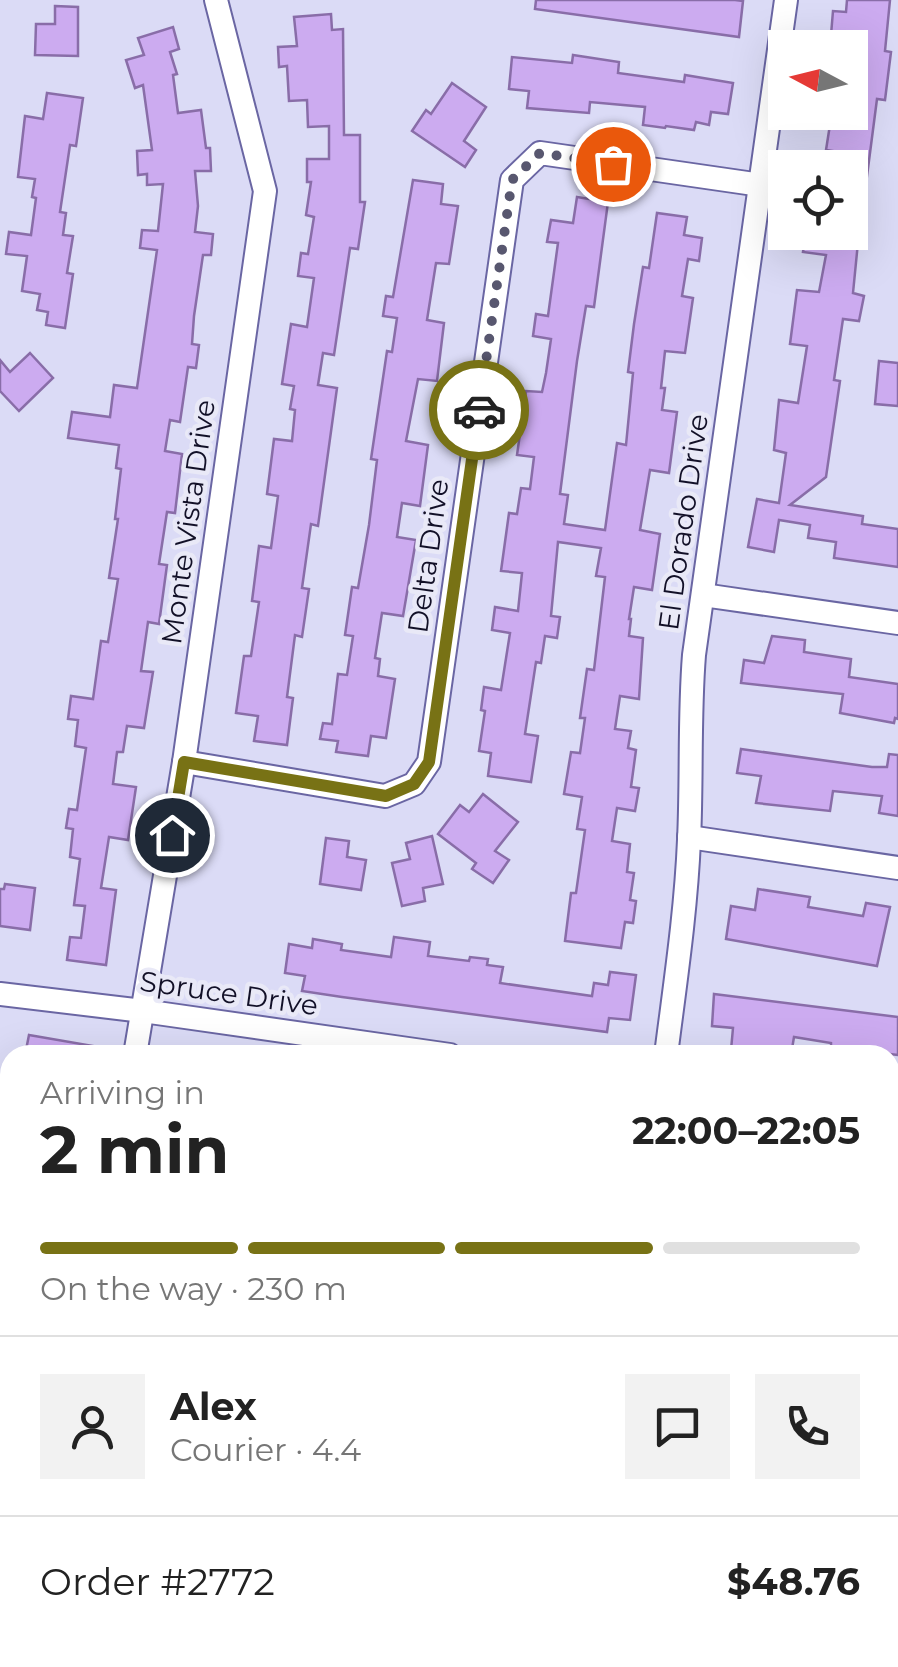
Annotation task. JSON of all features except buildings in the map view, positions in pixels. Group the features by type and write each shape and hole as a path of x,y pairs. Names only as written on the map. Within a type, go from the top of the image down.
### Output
{"street":[{"name":"Monte Vista Drive","path":"136,1045 184,762 265,191 216,0"},
{"name":"El Dorado Drive","path":"667,1045 682,940 689,838 689,716 702,595 786,0"},
{"name":"Delta Drive","path":"184,762 386,796 414,784 429,762 512,180 540,153 761,184"},
{"path":"702,595 898,623"},
{"path":"689,838 898,868"},
{"name":"Spruce Drive","path":"0,994 364,1045"}],"way so far":[{"path":"479,410 512,180 540,153 613,164"}],"route":[{"path":"172,835 184,762 386,796 414,784 429,762 479,410"}]}
